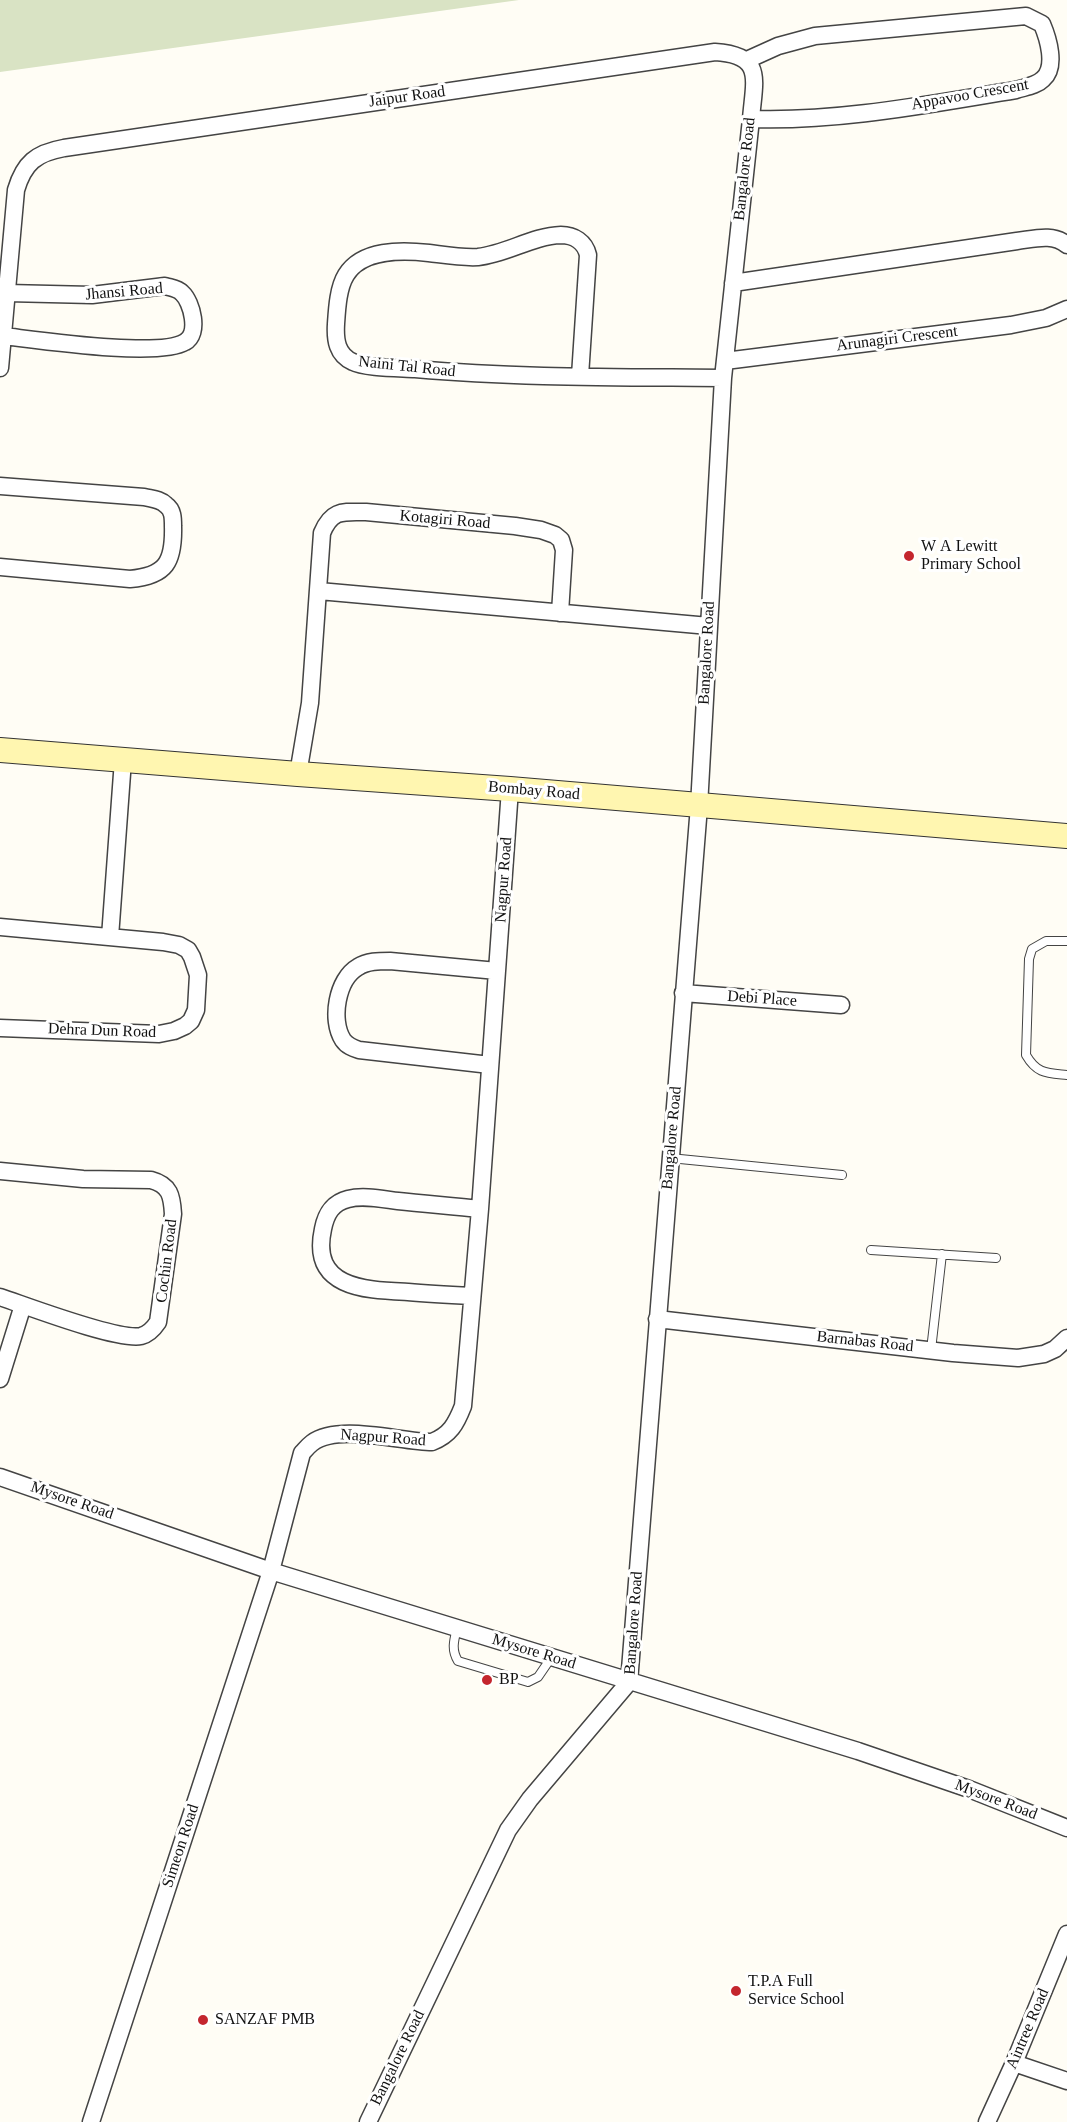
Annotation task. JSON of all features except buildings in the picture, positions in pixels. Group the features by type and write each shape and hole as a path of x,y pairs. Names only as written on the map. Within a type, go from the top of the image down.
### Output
{"street":[{"name":"Appavoo Crescent","path":"747,60 778,46 815,36 1026,16 1042,24 1049,46 1048,72 1044,79 1016,90 839,116 776,120 751,119"},
{"name":"Jaipur Road","path":"7,293 16,190 26,166 45,153 715,52 738,55 747,60"},
{"name":"Bangalore Road","path":"368,2122 508,1830 530,1799 629,1682 699,806 723,378 754,80 747,60"},
{"name":"Naini Tal Road","path":"580,376 588,255 582,243 569,235 549,237 477,257 387,253 361,260 345,276 340,290 337,346 341,353 355,364 456,372 580,376 723,378"},
{"path":"733,283 1017,241 1049,238 1060,239 1067,245"},
{"name":"Jhansi Road","path":"3,336 76,344 171,348 189,339 193,325 188,302 182,293 165,286 92,295 7,293"},
{"path":"0,368 7,293"},
{"name":"Arunagiri Crescent","path":"725,361 1011,325 1046,318 1067,309"},
{"path":"0,486 144,497 160,501 171,510 174,538 171,557 166,566 147,577 130,579 0,567"},
{"name":"Kotagiri Road","path":"298,774 310,703 322,533 327,521 333,515 342,512 366,512 515,526 541,530 555,535 561,540 564,550 560,613"},
{"path":"319,591 709,626"},
{"name":"Bombay Road","path":"0,750 510,789 1067,836"},
{"path":"110,937 123,760"},
{"name":"Nagpur Road","path":"272,1571 298,1466 302,1453 311,1443 322,1438 347,1434 432,1442 450,1432 463,1406 480,1209 510,789"},
{"name":"Dehra Dun Road","path":"0,927 179,945 188,950 198,975 196,1010 191,1021 174,1031 159,1034 0,1028"},
{"path":"490,1065 359,1050 344,1041 339,1032 336,1015 344,982 350,972 360,965 373,961 497,971"},
{"name":"Debi Place","path":"683,993 841,1005"},
{"name":"Cochin Road","path":"0,1171 83,1179 151,1180 162,1183 172,1202 172,1225 162,1305 158,1322 143,1336 100,1330 0,1297"},
{"path":"472,1296 365,1290 342,1283 330,1272 325,1263 322,1251 322,1232 331,1209 337,1203 348,1199 377,1199 480,1209"},
{"path":"0,1379 23,1305"},
{"name":"Barnabas Road","path":"657,1319 1018,1358 1044,1354 1055,1349 1067,1338"},
{"name":"Mysore Road","path":"0,1477 272,1571 858,1751 969,1789 1067,1828"},
{"name":"Simeon Road","path":"91,2122 272,1571"},
{"name":"Aintree Road","path":"987,2122 1067,1934"},
{"path":"1014,2063 1067,2081"}],"lane":[{"path":"1067,941 1046,941 1032,949 1029,959 1026,1055 1033,1066 1040,1071 1067,1075"},
{"path":"670,1158 842,1175"},
{"path":"871,1250 996,1257"},
{"path":"931,1350 942,1254"},
{"path":"457,1628 453,1654 458,1661 528,1682 538,1677 551,1658"}],"green space":[{"path":"0,0 519,0 0,72"}],"place":[{"name":"W A Lewitt Primary School","path":"909,556"},
{"name":"BP","path":"487,1680"},
{"name":"T.P.A Full Service School","path":"736,1991"},
{"name":"SANZAF PMB","path":"203,2020"}]}
